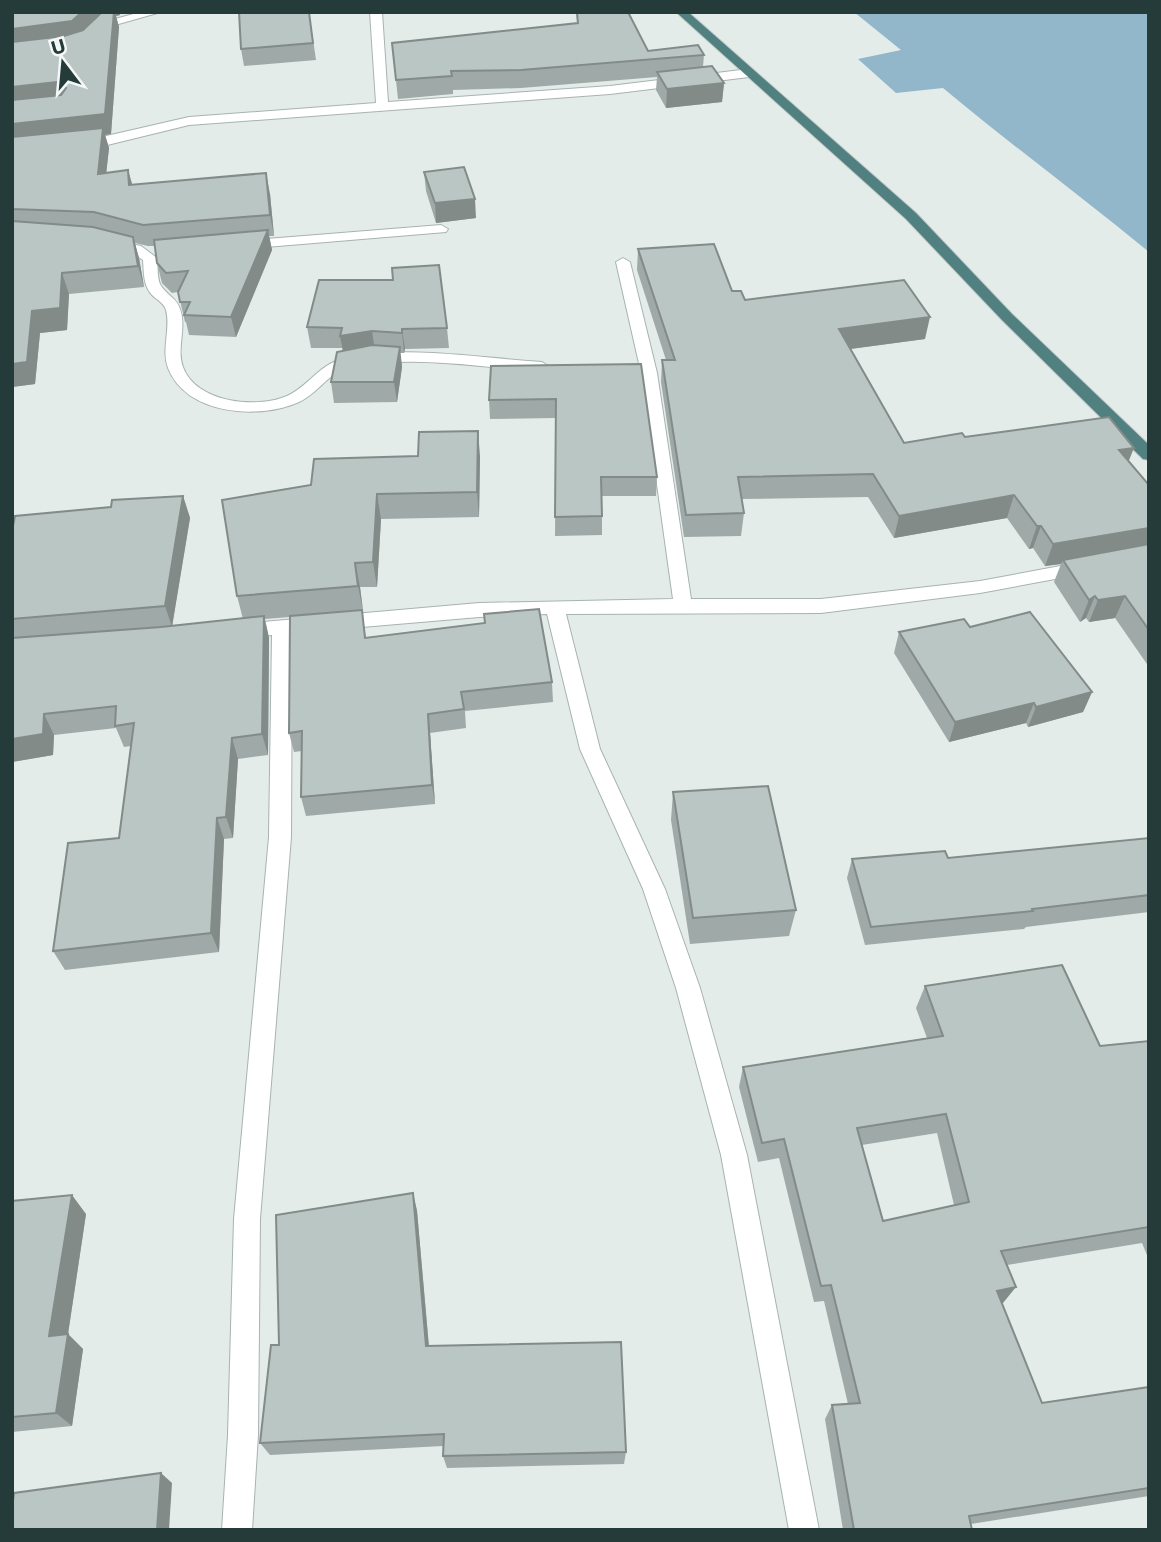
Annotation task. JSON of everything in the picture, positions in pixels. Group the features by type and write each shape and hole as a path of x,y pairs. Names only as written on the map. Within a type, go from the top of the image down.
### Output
{"highway":[{"path":"681,12 911,216 1007,317 1149,455"}],"street":[{"path":"83,45 104,25 156,12"},
{"path":"376,12 382,105"},
{"path":"63,147 106,142 185,122 675,83 749,72"},
{"path":"227,247 441,229"},
{"path":"96,242 153,253 150,258 153,286 167,299 174,312 173,349 176,371 191,389 215,401 245,407 281,403 303,392 326,370 358,360 417,360 556,368"},
{"path":"623,262 649,373 683,606"},
{"path":"594,370 649,373"},
{"path":"216,634 479,610 555,607 821,606 980,587 1108,564"},
{"path":"555,607 590,749 654,889 688,988 734,1155 750,1224 804,1530"},
{"path":"237,1530 243,1435 247,1219 280,837 282,628"}],"water":[{"path":"854,12 1149,12 1149,252 943,88 896,93 858,59 901,50"}],"building":[{"path":"12,12 82,12 72,21 12,29"},
{"path":"102,12 114,12 105,114 12,124 12,100 61,95 66,88 57,82 12,87 12,42 64,36 83,30"},
{"path":"239,12 309,12 313,43 241,49"},
{"path":"577,12 628,12 648,51 698,45 704,55 521,70 451,71 452,76 396,80 392,43 578,23"},
{"path":"712,66 724,83 667,89 657,72"},
{"path":"103,128 98,174 128,170 129,185 266,173 270,215 143,225 94,212 12,209 12,137"},
{"path":"464,167 475,199 435,203 424,172"},
{"path":"12,221 93,227 133,237 138,266 62,273 60,308 32,311 27,362 12,364"},
{"path":"268,230 231,317 184,315 190,302 180,302 178,292 188,271 166,273 157,263 154,240"},
{"path":"714,244 732,291 741,291 745,300 904,280 930,317 839,329 904,443 962,433 965,437 1109,417 1134,448 1119,450 1149,485 1149,528 1053,544 1014,495 899,516 873,474 738,477 744,513 686,515 662,360 675,360 638,249"},
{"path":"439,265 447,328 402,329 402,333 372,331 340,336 342,328 307,327 319,280 393,280 392,268"},
{"path":"372,345 400,347 394,382 331,382 337,352"},
{"path":"641,364 657,477 601,477 602,516 555,517 556,399 489,400 491,366"},
{"path":"478,431 477,492 377,494 373,562 355,563 358,586 237,596 222,500 311,485 314,459 418,456 419,432"},
{"path":"183,496 165,606 12,619 12,531 15,516 111,507 112,500"},
{"path":"1149,544 1149,630 1125,596 1098,600 1095,596 1089,600 1063,560"},
{"path":"539,609 552,682 461,692 464,709 428,714 432,785 301,797 302,731 289,733 290,616 362,610 365,638 485,623 484,614"},
{"path":"1030,612 1092,692 1036,707 1034,703 955,722 899,632 964,619 970,627"},
{"path":"264,616 262,734 232,738 226,817 217,818 211,933 53,951 68,843 119,838 134,723 115,726 116,706 44,714 43,734 12,739 12,638"},
{"path":"768,786 796,910 693,918 673,792"},
{"path":"1149,838 1149,895 1032,909 1033,911 871,927 852,859 945,851 948,858"},
{"path":"1062,965 1100,1046 1149,1041 1149,1227 1001,1251 1016,1287 997,1291 1042,1403 1149,1387 1149,1488 969,1516 972,1530 854,1530 832,1405 860,1403 831,1285 821,1286 784,1139 762,1143 743,1067 943,1036 925,986","holes":["946,1114 969,1202 883,1221 857,1128"]},
{"path":"413,1193 426,1346 621,1342 626,1452 443,1456 444,1434 260,1443 271,1345 279,1345 276,1215"},
{"path":"72,1195 49,1336 68,1334 56,1413 12,1417 12,1201"},
{"path":"161,1473 157,1530 12,1530 14,1493"}]}
